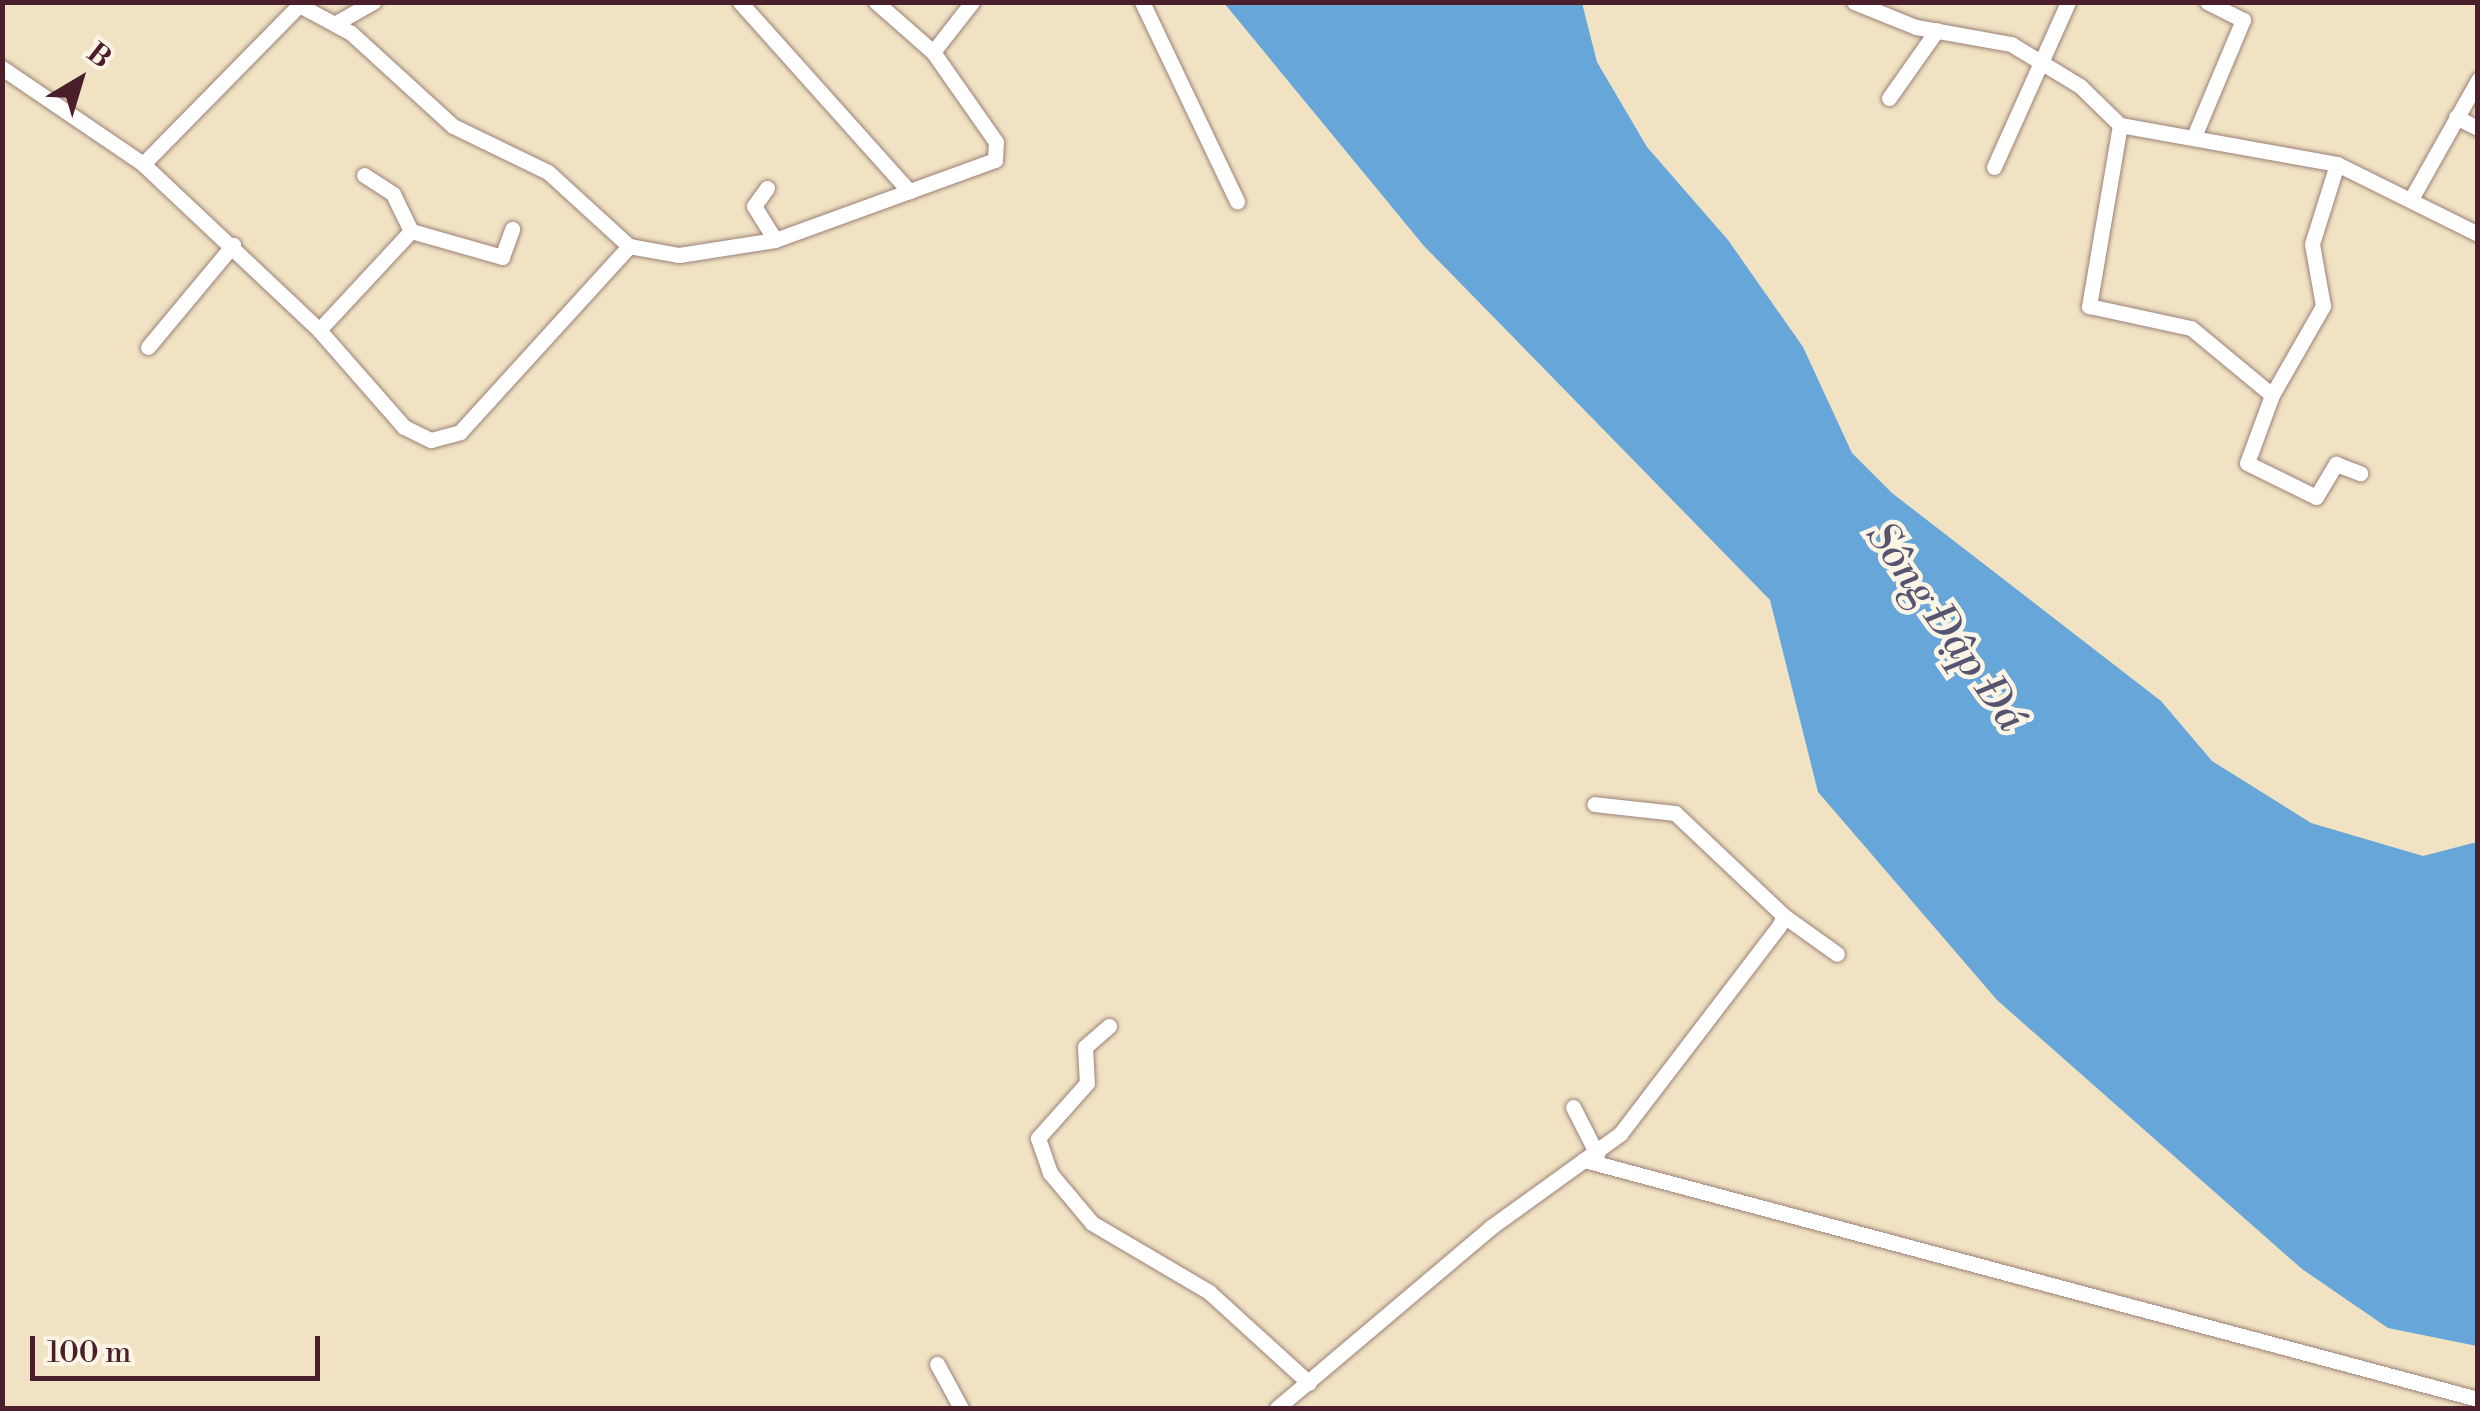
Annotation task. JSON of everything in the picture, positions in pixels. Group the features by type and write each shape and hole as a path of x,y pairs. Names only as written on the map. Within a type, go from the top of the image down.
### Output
{"street":[{"path":"336,24 372,2"},
{"path":"740,2 909,191"},
{"path":"143,164 300,4 336,24 453,126 548,172 629,246 679,255 775,240 909,191 982,171 998,155 933,52 876,2"},
{"path":"933,52 972,2"},
{"path":"1142,2 1236,200"},
{"path":"1854,2 2039,59 2120,124 2195,134 2337,164 2478,234"},
{"path":"1994,166 2068,2"},
{"path":"2195,134 2243,20 2207,2"},
{"path":"1890,98 1938,30"},
{"path":"2,68 143,164 319,330 404,427 446,440 629,246"},
{"path":"2411,199 2478,80"},
{"path":"2456,117 2478,128"},
{"path":"2120,124 2089,306 2191,328 2272,395"},
{"path":"2337,164 2312,244 2323,306 2272,395 2249,466 2316,496 2336,464 2360,473"},
{"path":"364,174 393,194 411,231 502,257 512,229"},
{"path":"766,188 754,206 775,240"},
{"path":"319,330 411,231"},
{"path":"148,347 232,245"},
{"path":"1594,804 1676,813 1784,916 1837,954"},
{"path":"1277,1408 1590,1157 1640,1111 1784,916"},
{"path":"1108,1026 1086,1047 1087,1083 1038,1138 1050,1174 1092,1223 1209,1292 1309,1383"},
{"path":"1573,1107 1590,1157"},
{"path":"1590,1157 2478,1399"},
{"path":"937,1364 961,1408"}],"water":[{"name":"Sông Đập Đá","path":"1224,3 1582,3 1597,62 1647,147 1728,240 1803,347 1852,453 1892,493 2161,701 2212,761 2311,823 2423,856 2477,842 2477,1346 2388,1328 2302,1269 1997,1000 1818,792 1770,600 1424,246"}]}
